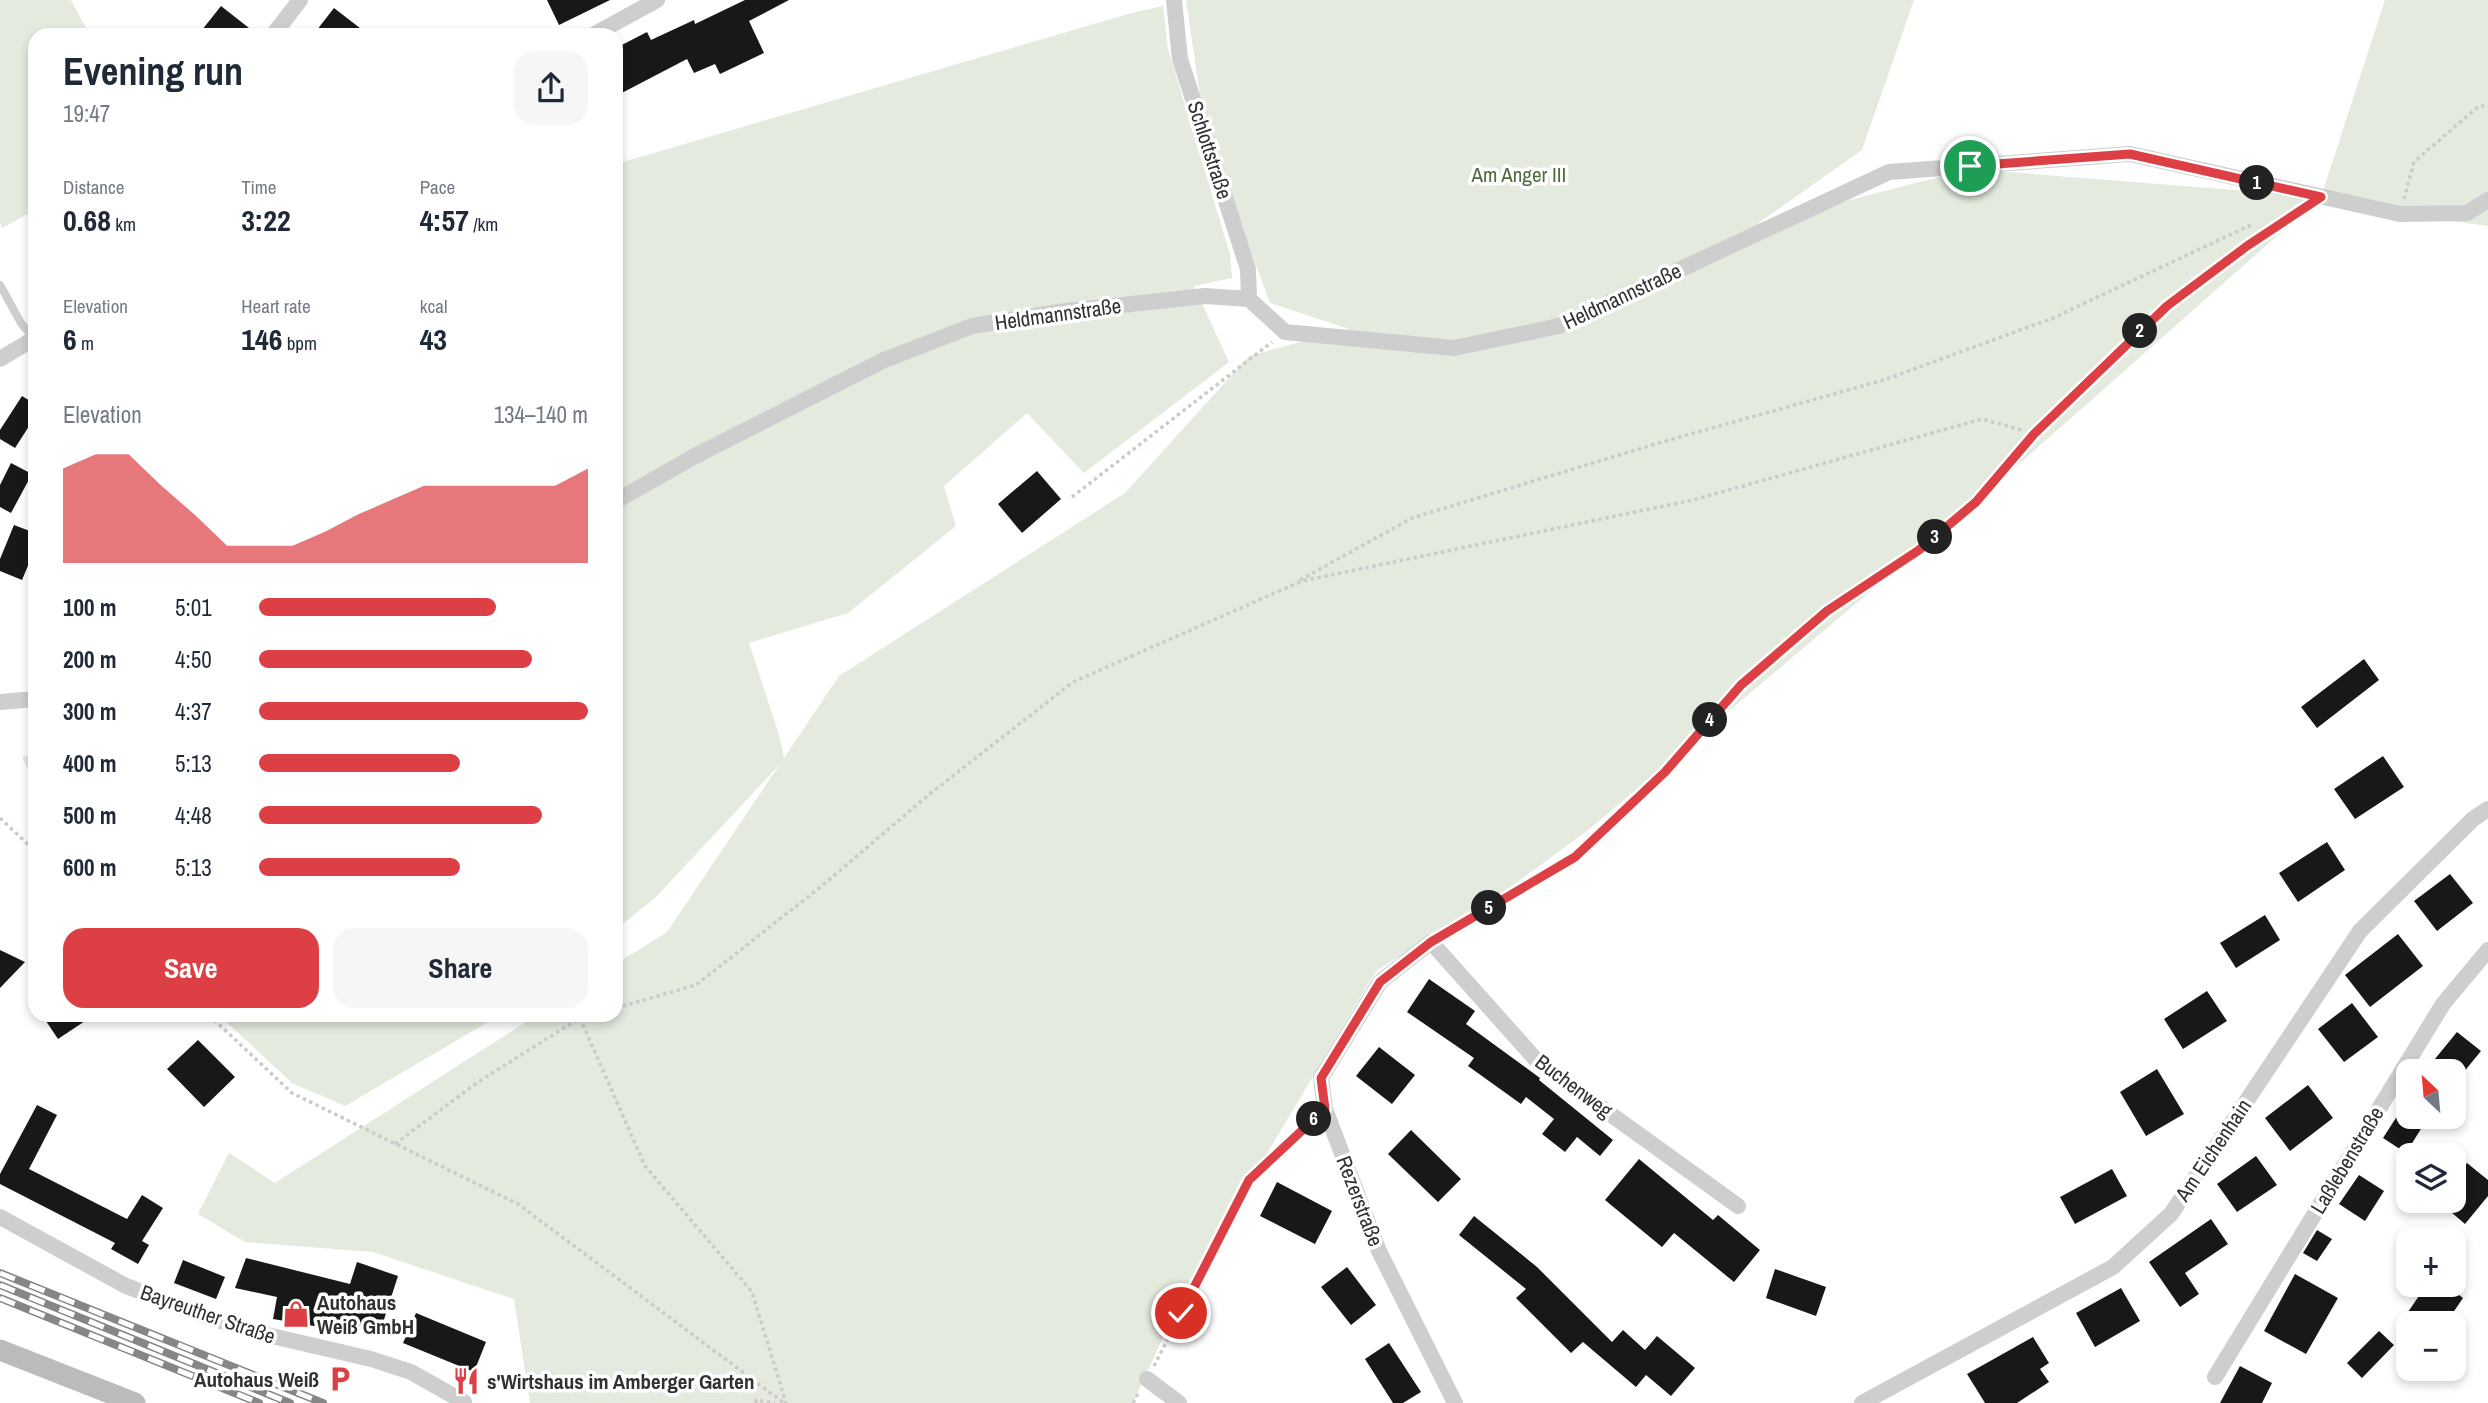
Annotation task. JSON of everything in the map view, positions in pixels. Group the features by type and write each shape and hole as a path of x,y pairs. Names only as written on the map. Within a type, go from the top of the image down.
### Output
{"main road":[{"path":"0,1350 135,1403"}],"street":[{"path":"278,28 300,0"},
{"path":"606,28 657,0"},
{"name":"Schlottstraße","path":"1174,0 1180,60 1248,269 1249,299"},
{"name":"Heldmannstraße","path":"1285,332 1326,338 1454,348 1559,326 1889,172 2130,154 2400,214 2467,213 2488,200"},
{"name":"Heldmannstraße","path":"623,497 695,456 882,360 972,326 1205,296 1249,299"},
{"path":"1249,299 1285,332"},
{"path":"0,359 28,343"},
{"path":"0,702 28,700"},
{"name":"Am Eichenhain","path":"1863,1403 2113,1267 2171,1214 2360,931 2473,819 2488,809"},
{"name":"Rezerstraße","path":"1431,942 1380,982 1321,1078 1325,1109 1379,1251 1455,1403"},
{"name":"Buchenweg","path":"1431,942 1538,1062 1738,1206"},
{"name":"Laßlebenstraße","path":"2215,1377 2443,1004 2488,950"},
{"name":"Bayreuther Straße","path":"0,1217 126,1286 202,1315 263,1334 371,1359 411,1372 464,1402"},
{"path":"1147,1379 1179,1403"}],"lane":[{"path":"1431,942 1575,857 1665,772 1741,685 1827,611 1919,550 1976,502 2034,434 2167,306 2247,246 2321,197"},
{"path":"0,285 28,332"}],"path":[{"path":"2400,214 2414,162 2479,106 2488,106"},
{"path":"1283,589 1412,518 1662,442 1884,380 2053,318 2252,225"},
{"path":"1072,497 1285,332"},
{"path":"623,1006 696,985 823,885 926,797 1073,682 1302,581 1692,500 1982,419 2034,434"},
{"path":"0,818 28,844"},
{"path":"216,1022 292,1093 518,1204 785,1403"},
{"path":"396,1144 478,1082 574,1022"},
{"path":"582,1022 645,1166 752,1292 785,1403"},
{"path":"1133,1403 1249,1180 1325,1109"},
{"path":"756,1403 756,1400 775,1403"}],"green space":[{"path":"0,0 71,0 86,28 28,28 28,214 2,228"},
{"name":"Am Anger III","path":"1186,0 1914,0 1862,150 1757,224 1970,169 2321,197 1976,502 1587,831 1505,891 1376,971 1183,1294 1133,1403 530,1403 514,1299 373,1252 245,1242 198,1214 229,1153 275,1183 526,1022 623,1022 623,960 667,932 780,764 655,898 623,923 623,162 1163,6 1168,49 1230,254 1232,278 1194,286 1229,362 1084,473 1027,413 944,486 956,526 848,613 749,643 784,758 839,676 1125,493 1249,356 1349,329 1270,303 1205,128"},
{"path":"2385,0 2488,0 2488,226 2400,214 2321,197"},
{"path":"28,755 28,770 22,757"},
{"path":"227,1022 488,1022 345,1106 292,1083"}],"building":[{"path":"547,0 610,0 559,25"},
{"path":"745,0 789,0 749,21 764,53 720,74 715,64 694,73 687,59 623,92 623,44 647,32 651,40 694,20 695,24"},
{"path":"221,6 249,28 204,28"},
{"path":"334,8 360,28 318,28"},
{"path":"22,396 28,400 28,428 15,448 0,439 0,430"},
{"path":"11,463 28,472 28,481 11,513 0,507 0,485"},
{"path":"1037,471 1061,499 1022,533 998,504"},
{"path":"14,525 28,530 28,566 22,580 0,571 0,559"},
{"path":"2364,659 2379,680 2317,728 2301,707"},
{"path":"2383,756 2404,787 2355,819 2334,789"},
{"path":"2327,842 2345,870 2298,902 2279,873"},
{"path":"2450,874 2473,903 2437,931 2414,901"},
{"path":"2265,915 2280,940 2236,968 2220,943"},
{"path":"2398,934 2423,966 2370,1007 2345,975"},
{"path":"0,950 25,962 0,988"},
{"path":"1429,979 1475,1011 1466,1024 1540,1078 1539,1080 1613,1140 1600,1156 1577,1137 1565,1152 1542,1134 1554,1119 1526,1097 1521,1104 1468,1066 1474,1058 1407,1012"},
{"path":"2207,991 2227,1021 2183,1049 2164,1019"},
{"path":"2352,1003 2378,1037 2344,1062 2318,1029"},
{"path":"47,1022 84,1022 58,1039"},
{"path":"2457,1032 2481,1051 2466,1069 2466,1059 2435,1059"},
{"path":"198,1040 235,1077 204,1107 167,1069"},
{"path":"1379,1047 1415,1075 1392,1104 1356,1076"},
{"path":"2157,1069 2184,1114 2146,1136 2120,1092"},
{"path":"2308,1085 2333,1118 2290,1151 2265,1118"},
{"path":"37,1105 57,1115 29,1169 127,1219 142,1195 163,1208 142,1241 149,1245 138,1264 111,1249 115,1243 0,1184 0,1174"},
{"path":"2396,1118 2396,1129 2421,1129 2412,1143 2396,1143 2396,1146 2383,1138"},
{"path":"1411,1130 1461,1179 1438,1202 1388,1154"},
{"path":"2256,1156 2277,1185 2237,1212 2217,1184"},
{"path":"1639,1159 1713,1220 1718,1215 1760,1250 1734,1282 1674,1233 1662,1247 1605,1200"},
{"path":"2466,1164 2488,1180 2488,1196 2465,1224 2452,1213 2466,1213"},
{"path":"2112,1169 2127,1196 2075,1224 2060,1197"},
{"path":"2359,1175 2384,1191 2365,1221 2339,1204"},
{"path":"1277,1182 1332,1211 1315,1244 1260,1216"},
{"path":"1474,1216 1537,1267 1612,1342 1623,1330 1645,1350 1657,1336 1695,1368 1671,1396 1646,1375 1636,1387 1583,1342 1571,1353 1516,1298 1526,1289 1459,1235"},
{"path":"2211,1219 2228,1244 2185,1273 2199,1294 2180,1307 2149,1262"},
{"path":"2317,1230 2332,1239 2317,1261 2303,1253"},
{"path":"246,1258 350,1284 357,1262 398,1276 379,1335 322,1316 320,1327 273,1319 277,1297 235,1288"},
{"path":"183,1260 225,1277 216,1299 174,1283"},
{"path":"1347,1267 1376,1305 1351,1325 1321,1287"},
{"path":"1775,1269 1826,1287 1816,1316 1766,1298"},
{"path":"2295,1274 2338,1298 2306,1354 2264,1331"},
{"path":"2121,1288 2140,1321 2095,1347 2076,1313"},
{"path":"2418,1297 2463,1298 2454,1311 2409,1311"},
{"path":"416,1313 486,1342 474,1372 403,1343"},
{"path":"2379,1331 2394,1345 2362,1378 2347,1363"},
{"path":"2033,1337 2049,1363 2040,1369 2049,1382 2017,1403 1985,1403 1967,1374"},
{"path":"1389,1343 1421,1392 1403,1403 1393,1403 1365,1359"},
{"path":"2240,1366 2272,1383 2262,1403 2220,1403"}],"railway":[{"path":"0,1273 323,1403"},
{"path":"0,1285 290,1403"},
{"path":"0,1298 259,1403"}],"place":[{"name":"Autohaus Weiß GmbH","path":"296,1314"},
{"name":"Autohaus Weiß","path":"340,1379"},
{"name":"s'Wirtshaus im Amberger Garten","path":"466,1381"}],"route":[{"path":"1181,1313 1249,1180 1325,1109 1321,1078 1380,982 1431,942 1575,857 1665,772 1741,685 1827,611 1919,550 1976,502 2034,434 2167,306 2247,246 2321,197 2130,154 1970,166"}]}
